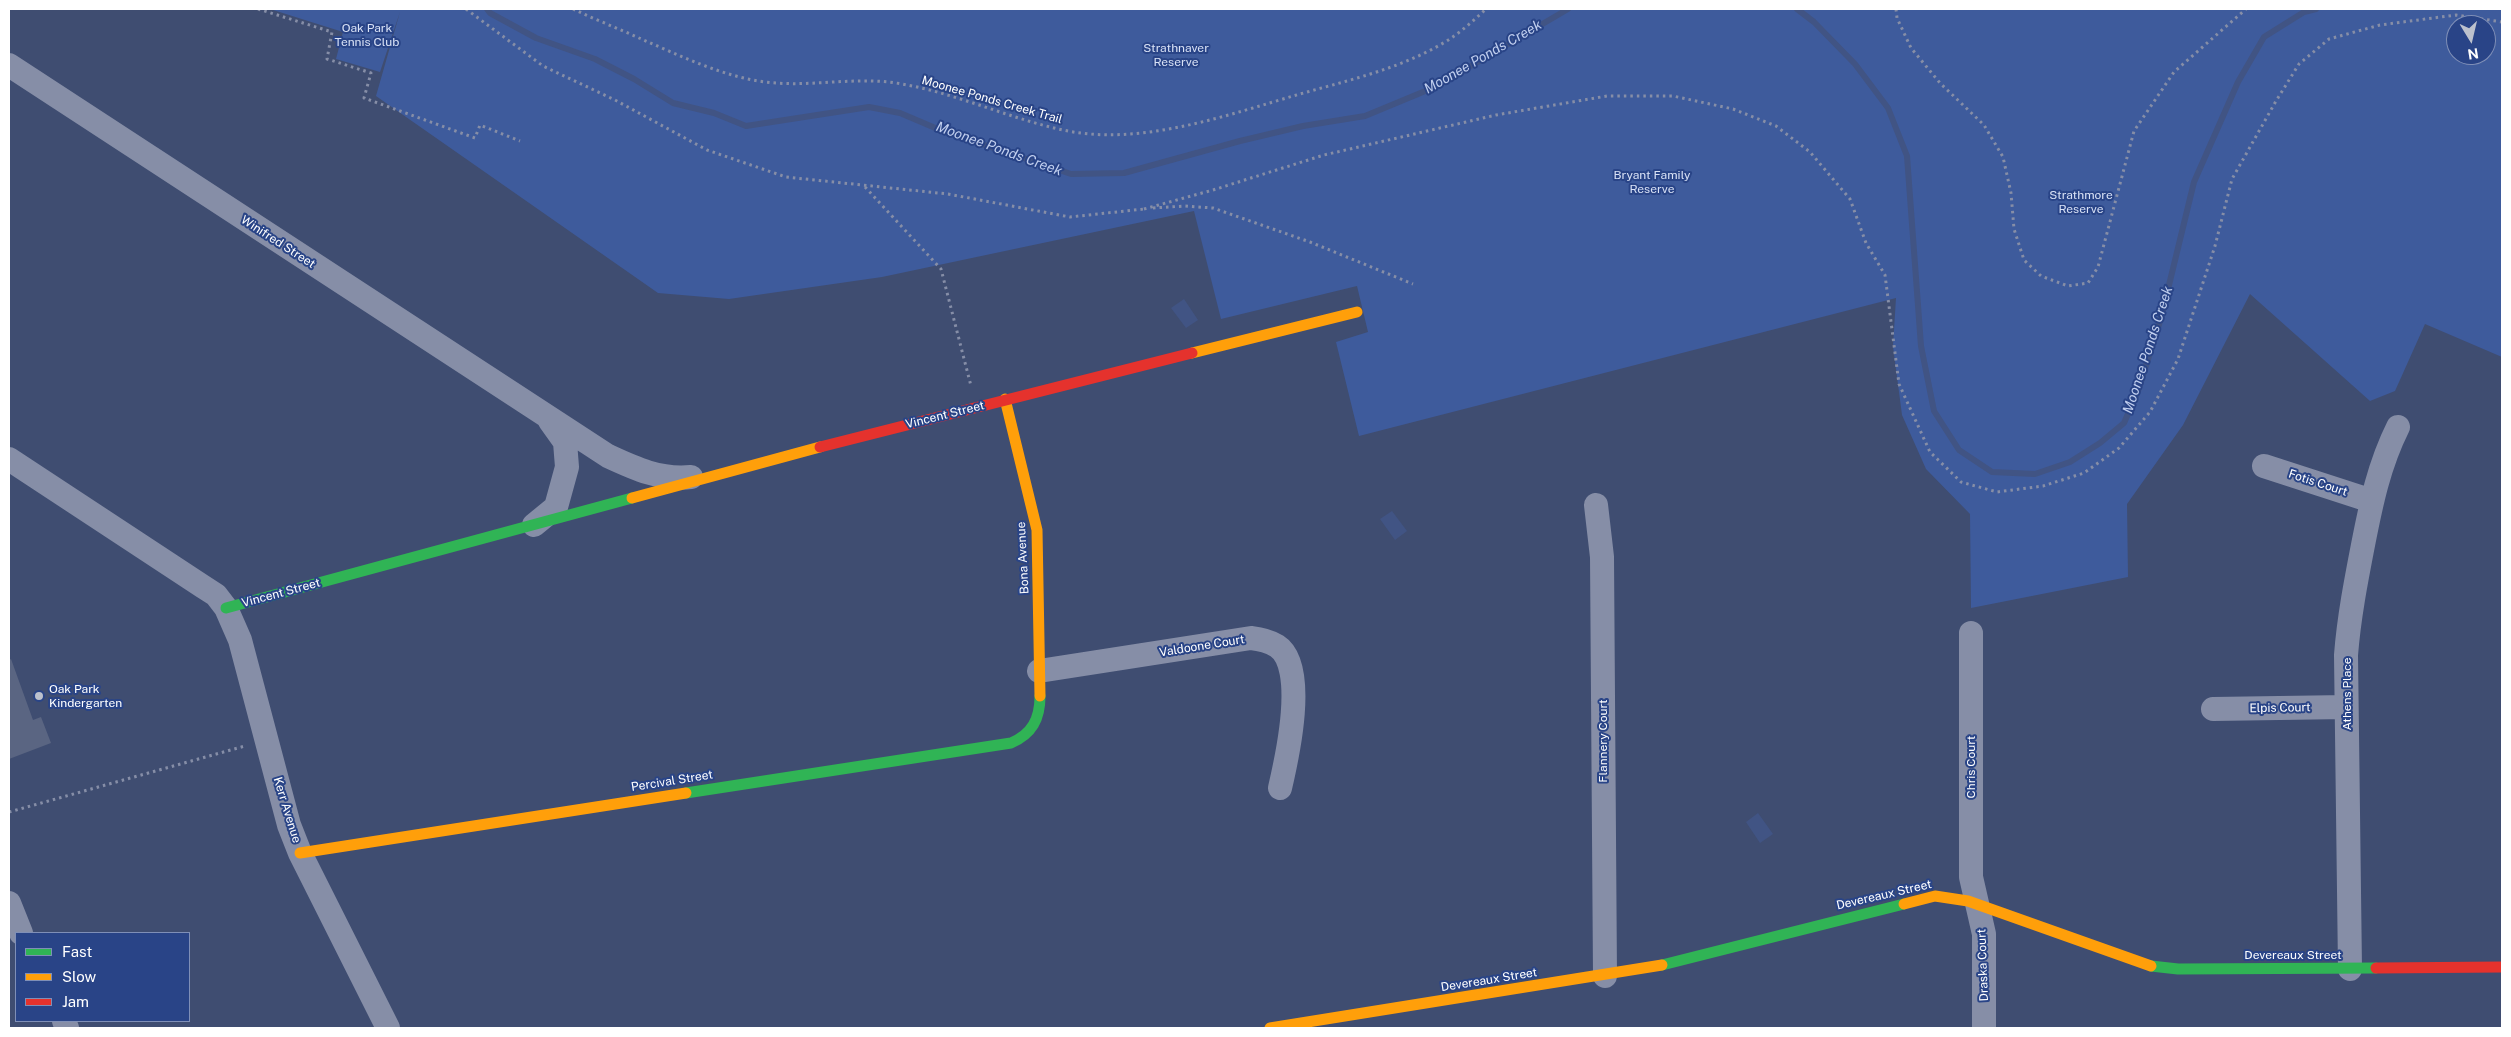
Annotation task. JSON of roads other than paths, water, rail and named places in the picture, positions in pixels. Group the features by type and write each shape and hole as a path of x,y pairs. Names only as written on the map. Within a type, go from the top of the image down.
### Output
{"street":[{"name":"Winifred Street","path":"9,65 608,456 654,476 672,479 720,474"},
{"name":"Vincent Street","path":"9,459 209,590 226,608 1005,399 1357,312"},
{"name":"Bona Avenue","path":"1005,399 1037,530 1039,718"},
{"name":"Winifred Street","path":"548,417 565,442 567,467"},
{"name":"Athens Place","path":"2350,969 2346,707 2346,655 2349,614 2372,501 2384,455 2398,427"},
{"name":"Fotis Court","path":"2264,466 2372,501"},
{"name":"Vincent Street","path":"534,525 556,507 567,467"},
{"name":"Flannery Court","path":"1596,505 1602,557 1605,976"},
{"name":"Kerr Avenue","path":"226,608 240,640 289,826 300,853 388,1028"},
{"name":"Chris Court","path":"1972,632 1971,877 1976,902"},
{"name":"Valdoone Court","path":"1040,671 1251,638 1266,640 1278,646 1288,661 1293,693 1290,741 1280,788"},
{"name":"Elpis Court","path":"2213,708 2346,707"},
{"name":"Percival Street","path":"300,853 1011,743 1023,738 1039,718"},
{"name":"Devereaux Street","path":"1270,1028 1653,967 1914,899 1935,896 1951,896 1976,902 2154,967 2350,969 2502,967"},
{"name":"Draska Court","path":"1976,902 1984,934 1984,1028"},
{"path":"9,903 21,932"}],"waterway":[{"name":"Moonee Ponds Creek","path":"487,9 490,13 536,38 595,59 634,79 673,103 714,113 746,126 869,107 900,113 940,130 1071,174 1124,173 1303,126 1365,116 1435,87 1568,9"},
{"name":"Moonee Ponds Creek","path":"1797,9 1814,22 1855,64 1888,108 1907,156 1921,346 1934,411 1959,450 1992,472 2035,474 2070,462 2100,443 2124,423 2138,391 2161,318 2194,182 2238,82 2264,37 2304,12 2316,9"}],"place":[{"name":"Oak Park Kindergarten","path":"39,696"}],"park label":[{"name":"Oak Park Tennis Club","path":"367,35"},
{"name":"Strathnaver Reserve","path":"1176,55"},
{"name":"Bryant Family Reserve","path":"1652,182"},
{"name":"Strathmore Reserve","path":"2081,202"}]}
